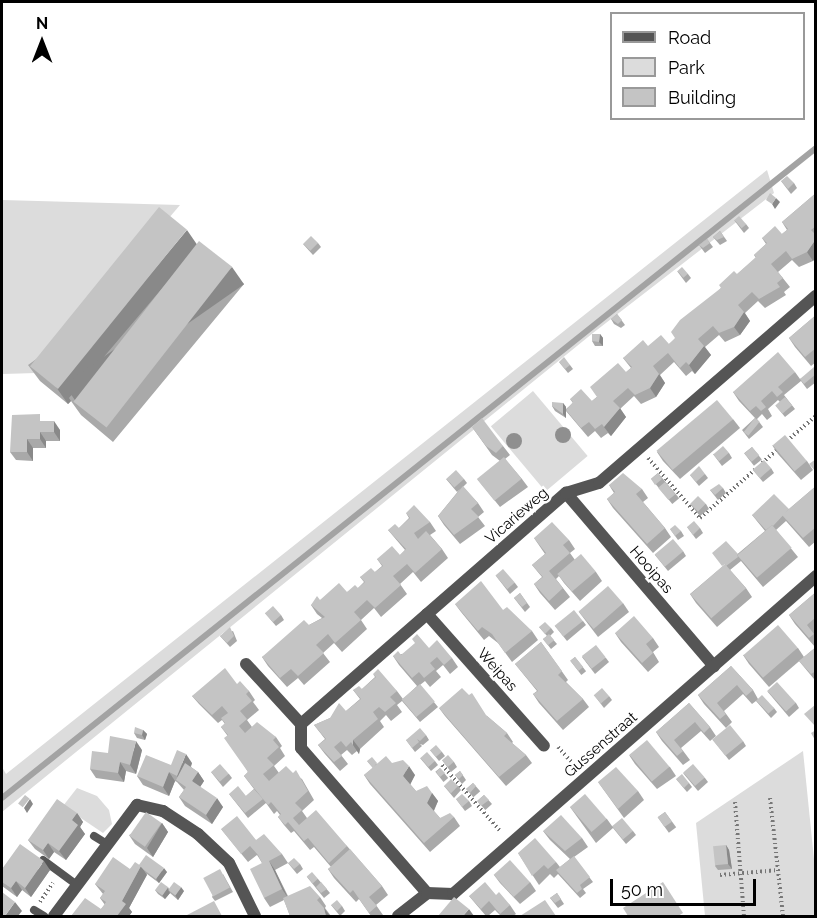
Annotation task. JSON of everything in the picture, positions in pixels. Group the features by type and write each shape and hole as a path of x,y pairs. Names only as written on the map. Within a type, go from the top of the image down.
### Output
{"street":[{"name":"Vicarieweg","path":"301,724 566,494 599,483 816,296"},
{"name":"Hooipas","path":"566,494 714,666"},
{"name":"Gussenstraat","path":"427,893 453,894 816,576"},
{"name":"Weipas","path":"427,614 544,746"},
{"path":"246,664 301,724 302,748 427,893 398,916"},
{"path":"54,916 137,805 163,811 198,834 229,863 255,916"}],"lane":[{"path":"94,836 107,844"},
{"path":"43,861 77,885"},
{"path":"34,910 44,916"}],"path":[{"path":"639,449 700,518 816,416"},
{"path":"544,746 552,739 586,778"},
{"path":"442,765 511,843"},
{"path":"770,798 783,916"},
{"path":"735,802 744,916"},
{"path":"720,875 778,870"},
{"path":"34,910 60,873"}],"green space":[{"path":"767,170 774,193 593,333 2,812 2,767 6,774"},
{"path":"2,200 180,205 37,373 2,374"},
{"path":"533,391 588,456 546,491 491,426"},
{"path":"803,751 815,869 815,916 705,916 696,823"},
{"path":"77,788 97,796 109,810 112,824 103,833 63,806"}],"building":[{"path":"787,176 794,183 788,189 781,181"},
{"path":"770,193 776,198 772,204 766,200"},
{"path":"816,193 816,226 811,230 816,235 816,239 807,252 792,259 786,251 771,264 783,278 777,283 780,287 759,299 752,292 738,305 744,312 734,327 719,333 713,326 698,339 704,346 689,365 686,362 680,368 668,353 653,366 659,374 650,388 635,395 628,388 613,401 620,408 604,427 602,424 595,429 589,422 581,428 566,410 573,402 570,399 581,389 592,401 597,397 590,387 618,363 626,372 632,367 623,358 643,340 648,346 661,335 669,344 675,338 671,332 680,320 721,288 719,285 734,271 737,274 756,257 754,255 767,243 762,238 775,226 782,234 788,229 782,222"},
{"path":"159,207 187,230 58,389 30,366"},
{"path":"739,216 746,224 742,228 734,220"},
{"path":"720,231 724,237 717,240 713,237"},
{"path":"311,236 318,243 310,251 303,244"},
{"path":"707,239 710,243 703,248 699,245"},
{"path":"199,241 232,267 107,428 73,402"},
{"path":"682,267 688,274 683,278 677,271"},
{"path":"617,314 622,320 618,324 611,319"},
{"path":"816,315 816,348 805,357 789,338"},
{"path":"592,334 600,334 599,342 592,341"},
{"path":"778,352 795,372 778,387 783,392 777,397 772,391 761,401 766,407 761,411 756,406 750,411 733,392"},
{"path":"564,357 570,365 565,369 559,362"},
{"path":"814,367 816,374 804,384 800,379"},
{"path":"785,397 792,405 782,414 775,406"},
{"path":"717,400 733,419 673,470 656,451"},
{"path":"552,402 563,403 563,414 552,406"},
{"path":"40,414 40,421 54,421 54,432 40,432 40,439 27,439 27,452 10,452 12,415"},
{"path":"482,418 503,446 496,453 486,446 472,427"},
{"path":"755,418 760,422 748,436 744,432"},
{"path":"785,435 807,461 795,471 773,445"},
{"path":"723,446 729,453 719,461 713,455"},
{"path":"752,447 759,455 752,462 744,454"},
{"path":"504,457 522,479 494,501 477,479"},
{"path":"816,459 816,472 809,464"},
{"path":"764,460 771,468 760,478 753,470"},
{"path":"699,466 705,474 696,482 690,475"},
{"path":"456,470 464,479 454,488 446,479"},
{"path":"623,473 642,489 636,494 665,528 647,544 607,499 615,492 609,485"},
{"path":"658,473 662,479 655,485 651,479"},
{"path":"665,482 675,494 668,500 658,488"},
{"path":"719,484 723,488 715,495 710,490"},
{"path":"463,486 478,503 471,509 479,517 454,535 438,516"},
{"path":"816,486 816,527 803,538 782,515"},
{"path":"774,494 789,509 766,530 752,515"},
{"path":"698,496 706,504 698,512 690,504"},
{"path":"414,505 430,522 414,533 418,539 426,531 442,549 415,573 407,564 393,576 401,585 375,608 367,600 354,612 361,620 335,643 328,634 316,645 324,653 298,676 291,669 280,678 262,657 304,620 309,625 325,617 311,605 317,596 320,600 339,583 347,592 355,585 358,588 365,582 360,577 371,568 375,572 383,566 377,559 392,546 400,555 406,549 388,530 395,524 399,528 410,518 406,513"},
{"path":"694,521 700,528 693,535 687,527"},
{"path":"552,522 569,540 563,545 570,553 549,571 563,588 549,601 534,584 543,577 532,565 546,553 534,538"},
{"path":"675,525 681,531 675,536 670,529"},
{"path":"772,525 792,548 757,578 737,555"},
{"path":"673,539 683,551 665,567 655,554"},
{"path":"726,541 738,557 726,566 725,564 722,566 712,553"},
{"path":"581,554 596,572 572,592 557,574"},
{"path":"725,564 746,588 711,618 690,594"},
{"path":"503,569 515,583 507,589 495,576"},
{"path":"481,581 503,610 507,607 532,631 505,653 492,634 482,627 478,631 455,604"},
{"path":"608,586 623,603 594,629 579,612"},
{"path":"816,592 816,617 807,625 814,634 809,638 789,615"},
{"path":"520,593 527,603 522,607 514,598"},
{"path":"273,606 281,615 273,622 265,613"},
{"path":"574,610 583,621 563,637 555,626"},
{"path":"634,616 653,638 646,644 653,653 642,663 615,633"},
{"path":"545,622 551,628 545,634 539,627"},
{"path":"778,625 798,648 763,678 743,655"},
{"path":"230,627 234,636 227,643 220,636"},
{"path":"417,634 429,648 437,640 452,658 444,665 437,657 430,663 435,669 424,678 419,672 412,678 393,656 398,651 401,655 415,643 412,639"},
{"path":"549,634 554,640 548,645 543,639"},
{"path":"541,642 562,671 558,675 583,699 557,721 533,694 538,691 515,664"},
{"path":"596,645 606,658 592,669 582,656"},
{"path":"816,647 816,671 811,674 799,661"},
{"path":"575,657 583,667 579,671 570,661"},
{"path":"731,666 753,690 746,696 737,685 717,703 726,714 720,719 698,695"},
{"path":"225,668 237,684 240,681 249,691 246,694 252,701 240,711 247,719 239,726 245,733 257,722 276,737 273,740 279,747 267,758 274,765 263,774 269,781 286,766 293,773 296,770 308,791 295,803 302,810 293,818 299,825 316,810 347,846 329,863 308,838 304,841 288,822 285,825 278,817 281,814 271,802 268,805 244,776 248,772 224,738 228,735 221,727 225,723 221,718 228,713 222,706 212,715 192,696"},
{"path":"378,669 397,691 390,697 396,703 385,712 379,707 373,712 378,719 353,740 353,745 351,742 346,747 341,741 334,747 342,756 334,762 318,745 326,739 314,725 330,718 339,703 346,711 361,699 353,690 359,686 362,689 376,677 373,674"},
{"path":"777,682 796,703 786,712 767,691"},
{"path":"420,684 435,702 416,717 402,699"},
{"path":"462,688 469,695 472,693 486,715 507,733 504,736 526,755 499,777 439,708"},
{"path":"602,688 609,696 601,704 594,695"},
{"path":"762,695 774,708 768,714 756,700"},
{"path":"689,703 710,727 704,733 695,722 674,740 683,751 677,756 656,732"},
{"path":"815,705 816,725 815,726 804,714"},
{"path":"730,725 743,741 725,756 712,739"},
{"path":"135,727 143,730 142,735 134,733"},
{"path":"420,728 426,735 420,741 417,739 419,742 412,748 406,740"},
{"path":"816,730 816,739 815,740 811,733"},
{"path":"110,736 136,741 130,765 120,762 118,773 90,769 92,751 108,753"},
{"path":"647,740 669,767 652,782 629,755"},
{"path":"436,745 442,752 436,757 430,750"},
{"path":"177,750 186,754 177,776 169,772 163,787 137,776 146,755 171,765"},
{"path":"427,752 435,761 428,767 420,758"},
{"path":"448,755 454,762 448,767 442,760"},
{"path":"386,756 392,763 403,760 409,766 403,776 416,791 427,786 432,793 427,803 440,818 450,813 454,817 424,843 364,775"},
{"path":"372,757 377,763 373,768 367,761"},
{"path":"185,763 198,772 192,781 217,798 206,815 179,797 186,787 176,780"},
{"path":"220,764 229,774 220,782 211,772"},
{"path":"693,764 705,778 695,786 683,773"},
{"path":"616,767 638,791 618,809 598,782"},
{"path":"440,768 445,773 440,777 436,772"},
{"path":"460,771 463,775 459,779 455,775"},
{"path":"682,774 689,783 684,788 676,779"},
{"path":"451,779 458,786 451,793 444,786"},
{"path":"473,783 476,786 470,793 466,789"},
{"path":"238,786 246,796 254,789 263,799 245,813 229,794"},
{"path":"462,794 469,801 462,807 456,799"},
{"path":"585,794 607,819 592,832 570,807"},
{"path":"25,795 30,799 23,807 18,804"},
{"path":"484,795 489,800 481,806 477,801"},
{"path":"57,799 77,813 72,820 78,825 59,851 48,843 43,850 28,840"},
{"path":"146,812 162,823 145,847 129,836"},
{"path":"665,812 672,822 665,827 658,817"},
{"path":"561,815 582,838 565,851 543,831"},
{"path":"237,816 256,840 264,834 282,854 269,861 282,889 264,898 250,869 262,863 258,855 250,846 241,854 221,829"},
{"path":"622,818 633,831 623,839 612,826"},
{"path":"535,838 556,862 548,869 544,865 532,876 518,853"},
{"path":"20,844 44,861 25,888 16,881 11,888 2,882 2,869"},
{"path":"726,845 728,864 715,865 713,846"},
{"path":"350,849 382,886 369,897 377,906 369,913 353,890 350,893 328,869"},
{"path":"146,855 164,868 156,879 139,865"},
{"path":"574,856 590,877 580,885 582,889 577,893 556,870"},
{"path":"113,857 130,869 135,862 141,866 122,901 126,904 117,916 71,916 85,898 101,909 106,902 100,898 105,891 95,884"},
{"path":"294,858 300,864 294,869 288,863"},
{"path":"510,860 530,882 514,897 494,875"},
{"path":"220,869 230,888 213,896 203,878"},
{"path":"312,872 318,879 313,883 307,877"},
{"path":"161,882 168,887 162,895 155,890"},
{"path":"174,882 181,887 175,895 168,890"},
{"path":"321,882 327,889 321,893 316,887"},
{"path":"485,882 496,895 499,892 510,905 500,914 489,901 481,909 469,896"},
{"path":"663,882 683,913 678,916 628,916 623,908"},
{"path":"310,886 320,897 317,900 324,908 326,916 290,916 283,898"},
{"path":"2,892 15,902 5,916 2,916"},
{"path":"557,893 561,899 555,903 550,898"},
{"path":"454,897 469,909 463,916 438,916"},
{"path":"337,900 342,906 337,911 331,905"},
{"path":"545,900 556,916 520,916"},
{"path":"214,901 222,916 187,915"}],"waterway":[{"path":"2,798 816,148"}]}
